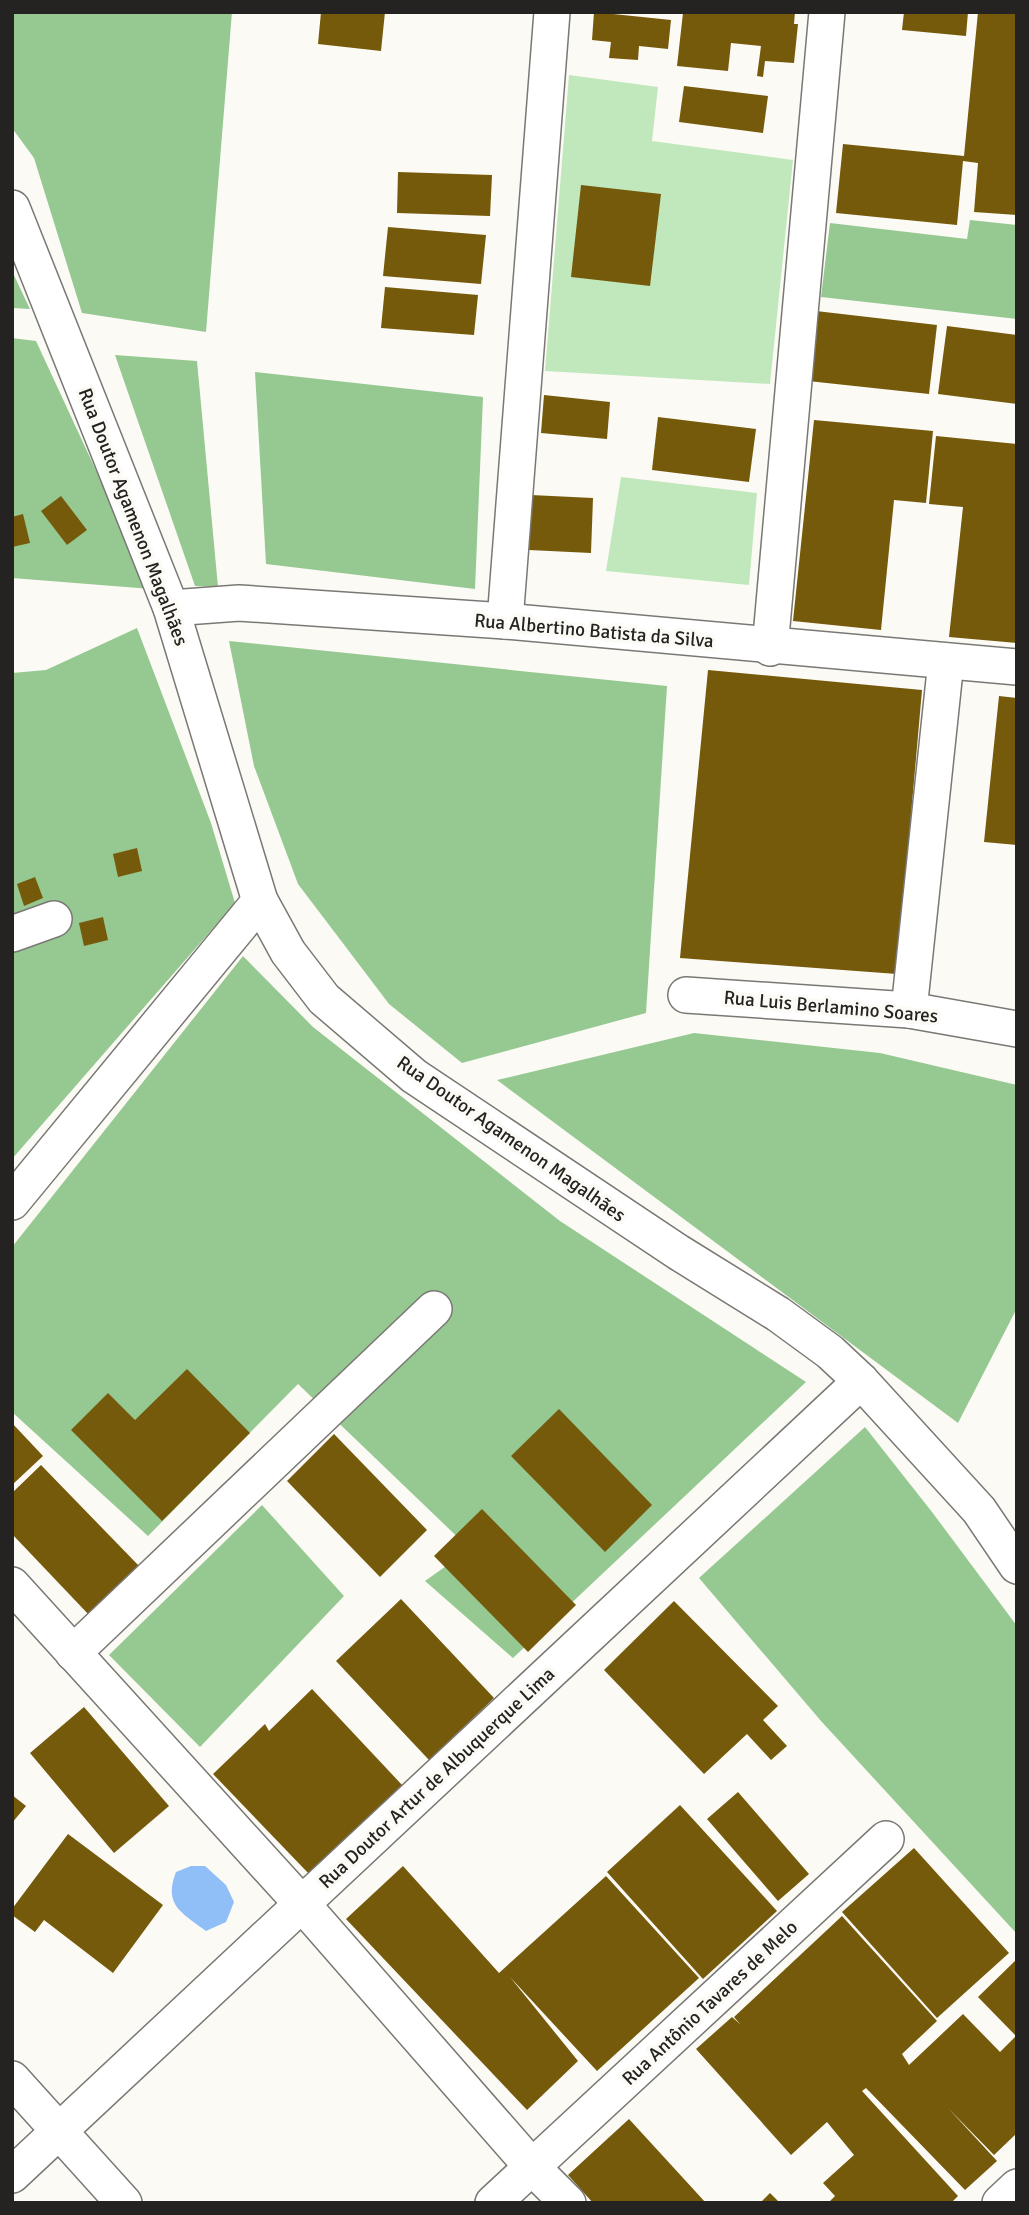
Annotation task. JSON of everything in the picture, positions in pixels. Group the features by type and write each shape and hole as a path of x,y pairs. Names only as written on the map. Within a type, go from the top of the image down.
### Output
{"street":[{"path":"505,621 552,12"},
{"path":"771,648 827,12"},
{"name":"Rua Doutor Agamenon Magalhães","path":"12,208 171,608 260,901 288,952 324,999 414,1076 666,1245 778,1314 830,1352 861,1381 979,1510 1017,1566"},
{"name":"Rua Albertino Batista da Silva","path":"171,608 239,603 505,621 771,648 1017,667"},
{"path":"909,1010 946,661"},
{"path":"12,1202 260,901"},
{"path":"13,930 54,919"},
{"name":"Rua Luis Berlamino Soares","path":"686,995 909,1010 1017,1029"},
{"path":"73,1653 434,1309"},
{"name":"Rua Doutor Artur de Albuquerque Lima","path":"12,2175 861,1381"},
{"path":"12,1585 302,1905 533,2168 568,2203"},
{"name":"Rua Antônio Tavares de Melo","path":"492,2203 887,1839"},
{"path":"12,2079 60,2129 124,2203"},
{"path":"1000,2203 1017,2187"}],"green space":[{"path":"12,12 232,12 206,332 82,313 34,158 12,128"},
{"path":"569,75 658,87 652,141 793,160 770,384 545,371"},
{"path":"970,220 1017,225 1017,319 821,297 830,223 967,239"},
{"path":"12,271 30,309 12,308"},
{"path":"12,338 36,341 151,589 12,578"},
{"path":"115,355 197,361 218,587 195,586"},
{"path":"255,372 483,397 475,589 266,564"},
{"path":"621,477 757,493 749,585 606,571"},
{"path":"137,628 211,823 235,903 12,1159 12,673 46,670"},
{"path":"229,641 667,686 646,1013 462,1063 389,1004 298,884 254,766"},
{"path":"243,956 313,1027 560,1221 806,1382 513,1658 425,1581 470,1549 298,1384 148,1536 12,1412 12,1247"},
{"path":"694,1033 880,1053 1017,1085 1017,1308 958,1423 497,1080"},
{"path":"865,1427 1017,1626 1017,1934 821,1721 699,1578"},
{"path":"262,1505 344,1596 200,1747 109,1655"}],"water":[{"path":"191,1866 205,1866 226,1885 234,1902 226,1922 206,1931 183,1913 173,1900 176,1872"}],"building":[{"path":"321,12 385,12 381,51 318,44"},
{"path":"594,12 671,20 668,49 639,46 638,60 609,58 611,42 592,40"},
{"path":"795,12 794,24 798,24 794,63 765,61 763,77 757,76 761,46 731,43 728,71 677,66 683,13"},
{"path":"904,12 968,12 966,36 902,30"},
{"path":"978,12 1017,12 1017,215 974,212 978,163 963,161 957,225 836,213 843,144 964,156"},
{"path":"684,86 768,96 763,133 679,122"},
{"path":"398,172 492,175 490,216 397,213"},
{"path":"581,185 661,194 650,286 571,277"},
{"path":"388,227 486,235 481,284 383,276"},
{"path":"385,287 478,295 474,335 381,328"},
{"path":"816,311 937,325 929,394 808,381"},
{"path":"947,326 1017,335 1017,404 938,394"},
{"path":"544,395 610,402 607,439 541,433"},
{"path":"658,417 756,429 749,482 652,470"},
{"path":"814,420 933,431 926,503 894,500 881,630 793,621"},
{"path":"936,436 1017,444 1017,643 949,637 963,507 929,504"},
{"path":"531,495 593,498 591,553 529,550"},
{"path":"61,496 87,530 67,545 41,511"},
{"path":"23,514 30,543 12,547 12,517"},
{"path":"708,670 922,690 897,974 680,958"},
{"path":"999,696 1017,698 1017,845 984,842"},
{"path":"137,848 142,871 118,877 113,854"},
{"path":"35,877 43,898 24,906 17,884"},
{"path":"103,917 108,940 84,946 79,923"},
{"path":"187,1369 250,1433 162,1521 71,1430 108,1393 135,1420"},
{"path":"559,1409 652,1505 605,1552 511,1456"},
{"path":"12,1423 43,1456 12,1485"},
{"path":"334,1434 427,1530 380,1577 287,1481"},
{"path":"41,1465 140,1567 90,1616 12,1534 12,1493"},
{"path":"482,1509 576,1605 528,1652 434,1556"},
{"path":"401,1599 494,1698 429,1760 336,1661"},
{"path":"674,1601 778,1706 763,1720 787,1746 771,1760 747,1734 704,1774 604,1670"},
{"path":"312,1689 403,1786 311,1876 213,1774 265,1724 269,1731"},
{"path":"84,1707 169,1806 114,1853 30,1753"},
{"path":"738,1792 809,1874 778,1901 707,1819"},
{"path":"12,1795 26,1806 12,1823"},
{"path":"680,1805 777,1911 703,1979 607,1872"},
{"path":"68,1834 163,1905 113,1973 44,1920 35,1932 12,1915 12,1909"},
{"path":"914,1848 1009,1953 937,2018 842,1912"},
{"path":"403,1866 499,1973 606,1876 699,1978 597,2071 510,1977 578,2061 527,2110 346,1919"},
{"path":"842,1916 937,2021 902,2054 909,2065 963,2014 1000,2052 1016,2036 978,1997 1017,1959 1017,2133 994,2155 948,2108 997,2161 965,2190 866,2088 862,2091 958,2196 951,2203 828,2203 835,2196 823,2183 854,2155 827,2122 791,2155 696,2049 732,2017 740,2024 734,2017"},
{"path":"629,2119 706,2203 593,2203 568,2175"},
{"path":"770,2193 780,2203 760,2203"}]}
